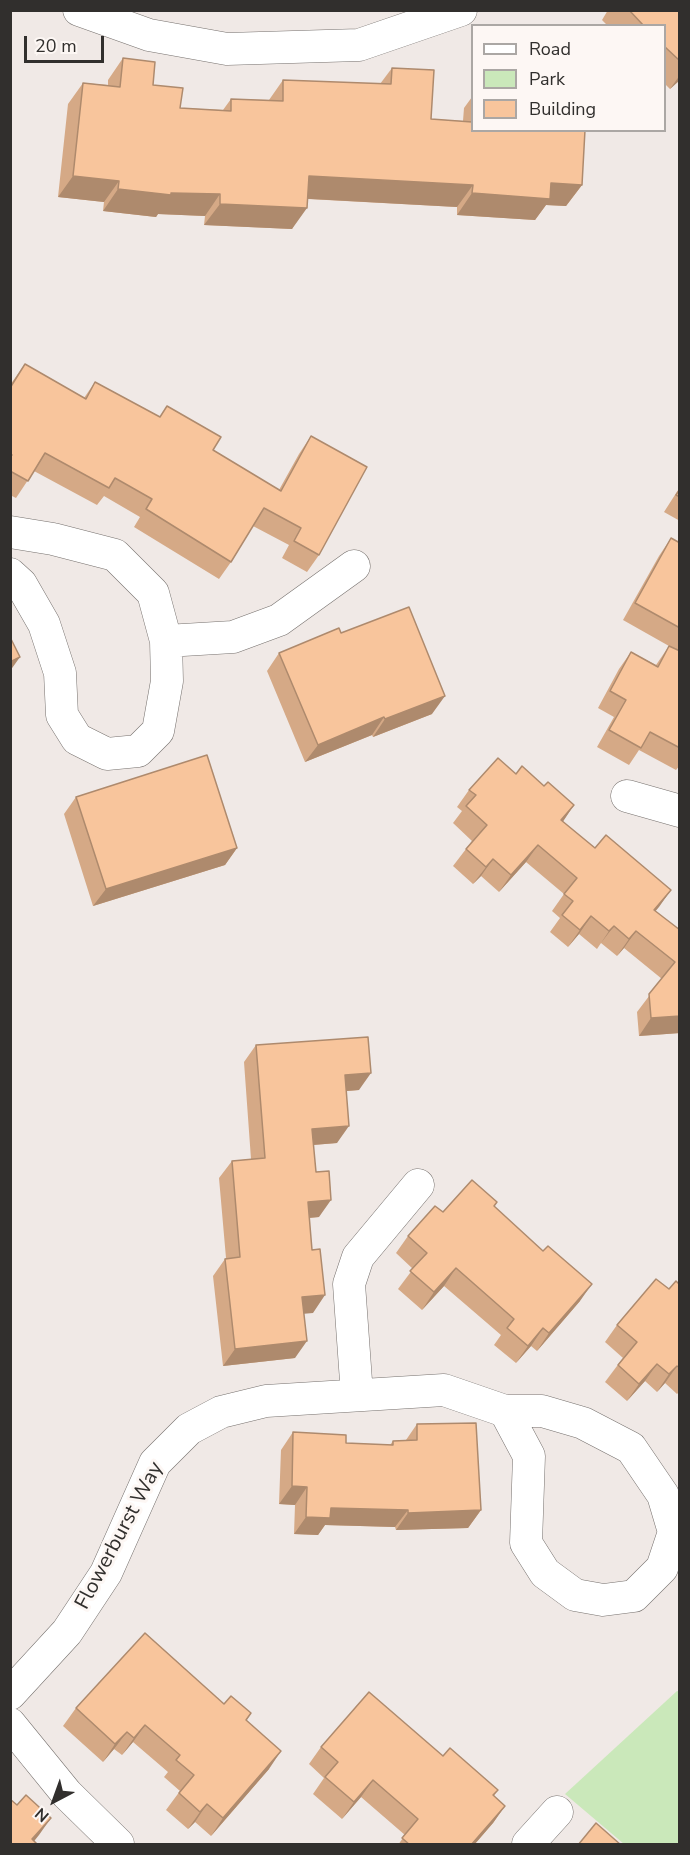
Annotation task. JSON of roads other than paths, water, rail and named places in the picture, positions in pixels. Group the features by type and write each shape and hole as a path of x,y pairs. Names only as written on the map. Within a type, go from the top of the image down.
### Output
{"street":[{"path":"79,10 149,35 227,49 358,45 453,15 461,10"},
{"path":"10,532 53,539 115,555 153,593 166,640 167,681 158,731 138,751 107,754 77,739 62,715 60,673 44,624 21,584 10,574"},
{"path":"166,640 233,637 279,620 354,566"},
{"path":"627,796 680,811"},
{"path":"357,1395 350,1284 358,1257 418,1185"},
{"name":"Flowerburst Way","path":"10,1694 67,1632 106,1573 155,1463 189,1429 221,1413 266,1401 444,1390 505,1411 542,1411 583,1423 631,1448 663,1495 674,1532 662,1568 634,1596 603,1600 574,1595 545,1573 526,1543 529,1456 505,1411"},
{"path":"10,1724 67,1794 118,1845"},
{"path":"528,1845 557,1812"}]}
